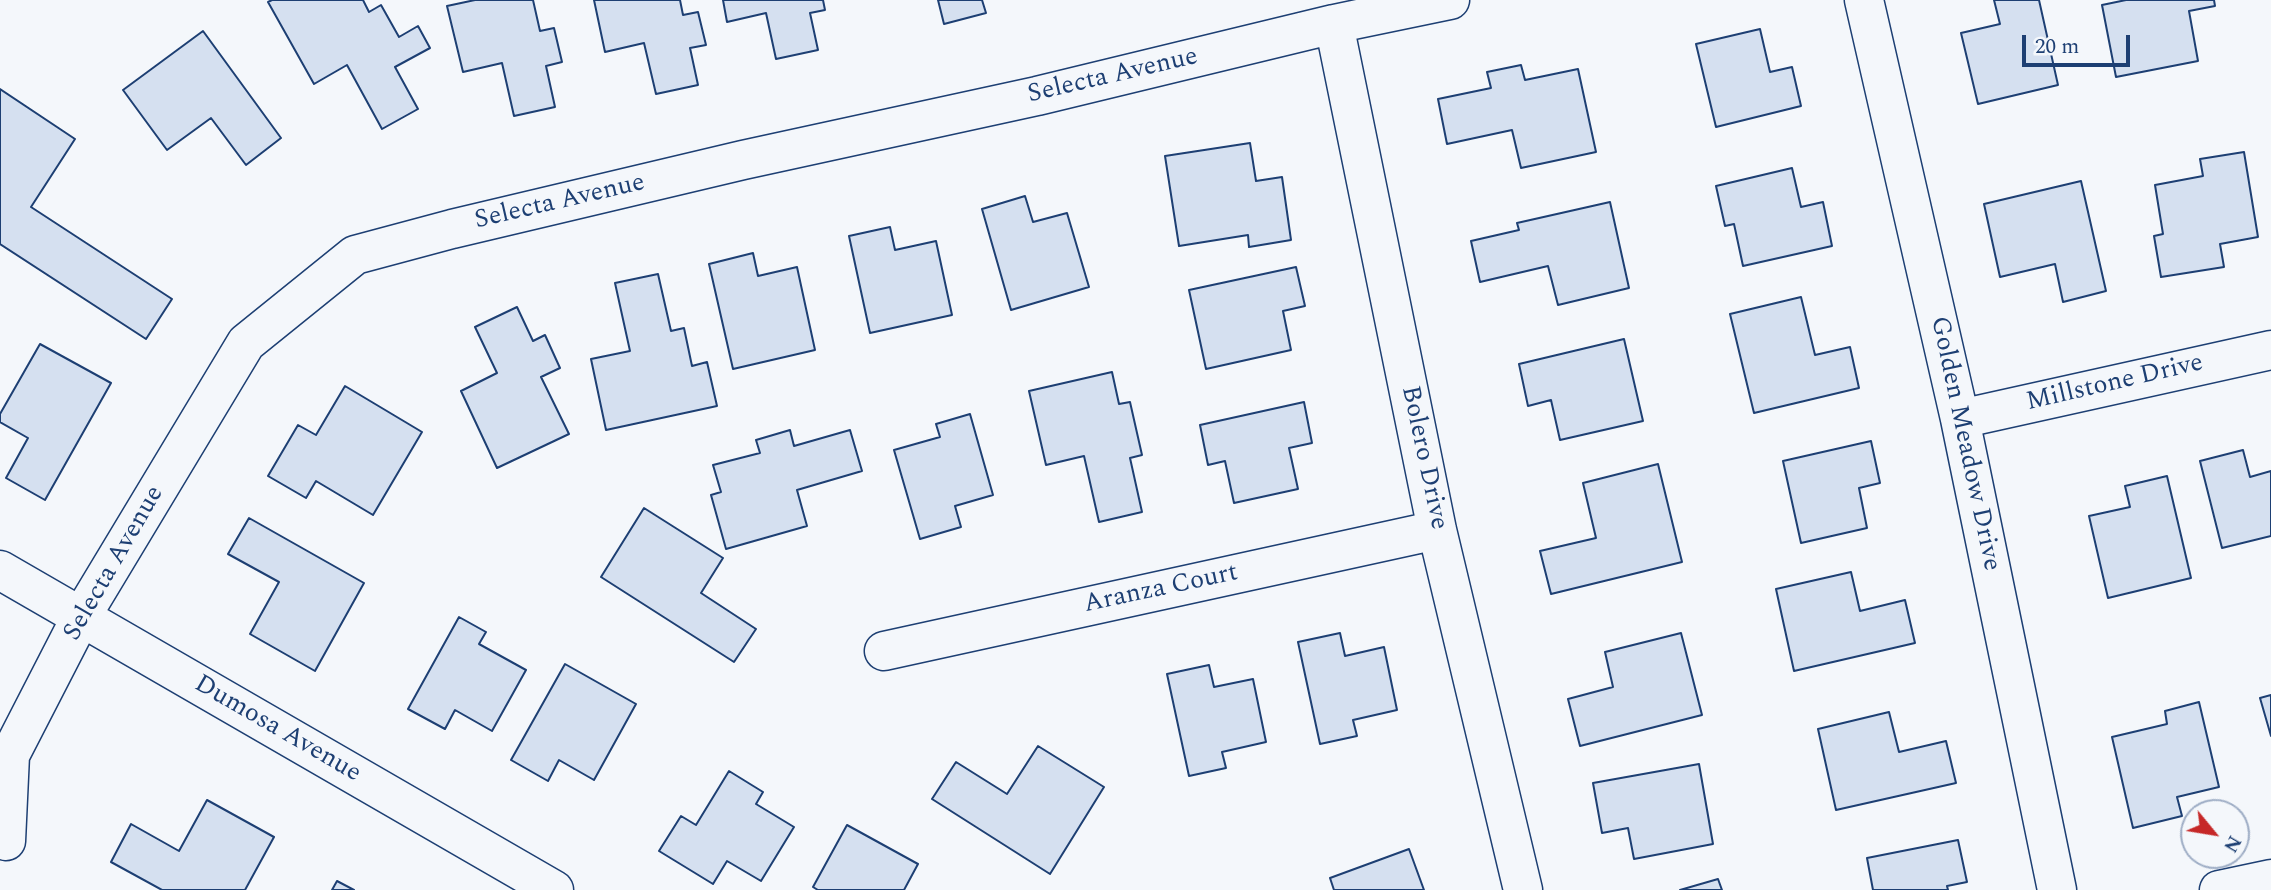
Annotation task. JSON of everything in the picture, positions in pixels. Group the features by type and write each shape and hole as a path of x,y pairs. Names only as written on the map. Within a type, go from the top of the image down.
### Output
{"street":[{"name":"Selecta Avenue","path":"6,841 10,755 81,617 246,343 355,255 452,229 730,163 1037,96 1334,24 1450,0"},
{"name":"Golden Meadow Drive","path":"1864,0 1960,419 2057,890"},
{"name":"Bolero Drive","path":"1334,24 1437,530 1523,890"},
{"name":"Millstone Drive","path":"1960,419 2271,350"},
{"name":"Aranza Court","path":"884,651 1437,530"},
{"name":"Dumosa Avenue","path":"0,570 555,890"},
{"path":"2219,890 2271,879"}],"building":[{"path":"363,0 369,12 381,5 399,37 418,26 430,48 395,67 418,109 382,129 347,65 314,84 268,2"},
{"path":"475,0 533,0 540,31 554,28 562,62 546,66 555,107 514,116 502,63 463,72 447,6"},
{"path":"594,0 680,0 683,15 698,12 706,45 690,48 698,85 656,94 644,43 605,52"},
{"path":"723,0 823,0 825,10 810,13 818,50 776,59 766,13 727,22"},
{"path":"938,0 982,0 986,13 944,24"},
{"path":"1994,0 2039,0 2058,85 1978,104 1961,33 2000,24"},
{"path":"2126,0 2214,0 2215,6 2189,11 2198,61 2116,77 2102,5"},
{"path":"1760,29 1770,72 1792,67 1801,106 1716,127 1696,44"},
{"path":"203,31 281,138 246,165 211,118 167,150 123,90"},
{"path":"1521,65 1525,80 1578,69 1596,152 1521,168 1512,130 1447,144 1438,99 1491,88 1487,72"},
{"path":"0,89 75,139 31,207 172,299 146,339 0,244"},
{"path":"1250,143 1256,181 1282,177 1291,240 1249,247 1248,235 1179,246 1165,156"},
{"path":"2244,152 2258,237 2220,244 2224,267 2161,277 2154,236 2163,234 2155,185 2203,176 2200,159"},
{"path":"1792,168 1801,207 1823,202 1832,246 1743,266 1734,224 1725,226 1716,186"},
{"path":"2081,181 2106,291 2063,302 2055,264 2000,277 1984,204"},
{"path":"1025,196 1033,222 1067,213 1089,287 1011,310 982,209"},
{"path":"1610,202 1629,288 1558,305 1548,266 1480,282 1471,241 1519,230 1517,223"},
{"path":"890,227 895,250 936,241 952,315 870,333 849,236"},
{"path":"753,253 758,276 797,267 815,350 733,369 709,264"},
{"path":"1296,267 1305,306 1283,311 1291,350 1206,369 1189,290"},
{"path":"658,274 671,331 684,328 692,366 707,362 717,406 606,430 591,359 630,351 615,283"},
{"path":"1801,297 1815,355 1850,347 1859,388 1754,413 1730,314"},
{"path":"517,307 533,341 545,335 560,368 541,377 569,434 497,468 461,391 497,373 475,327"},
{"path":"1624,339 1643,421 1560,440 1551,400 1528,406 1519,364"},
{"path":"40,344 111,383 45,500 6,478 28,438 0,422 0,414"},
{"path":"1112,372 1119,404 1130,402 1142,455 1130,458 1142,512 1099,522 1084,456 1046,465 1029,391"},
{"path":"345,386 422,432 373,515 316,481 306,498 268,476 298,425 316,435"},
{"path":"1304,402 1312,443 1289,448 1298,489 1234,503 1225,461 1208,465 1200,425"},
{"path":"970,414 993,495 955,506 961,527 920,539 894,450 940,437 936,424"},
{"path":"790,430 794,446 850,430 862,471 797,490 807,526 726,549 711,495 721,492 713,465 760,453 756,440"},
{"path":"1871,441 1880,483 1859,488 1867,528 1801,543 1783,461"},
{"path":"2243,450 2250,477 2271,471 2271,536 2222,548 2200,461"},
{"path":"1658,464 1682,562 1551,594 1540,551 1596,538 1583,483"},
{"path":"2167,476 2191,578 2108,598 2089,516 2130,507 2125,486"},
{"path":"644,508 723,558 701,593 756,629 734,662 601,577"},
{"path":"249,518 364,583 315,671 250,634 279,582 228,554"},
{"path":"1851,572 1860,611 1905,600 1915,643 1794,671 1776,589"},
{"path":"459,617 486,632 479,644 526,670 492,731 455,710 445,729 408,709"},
{"path":"1340,633 1345,656 1384,647 1397,710 1353,720 1357,736 1320,744 1298,642"},
{"path":"1681,633 1702,715 1580,746 1568,699 1613,687 1605,652"},
{"path":"565,664 636,704 594,780 559,760 548,781 511,760"},
{"path":"1209,665 1214,687 1253,679 1266,742 1222,752 1226,768 1189,776 1167,674"},
{"path":"2271,695 2271,736 2260,698"},
{"path":"2199,702 2219,787 2177,797 2180,816 2133,828 2112,737 2167,724 2165,711"},
{"path":"1889,712 1899,752 1946,741 1956,783 1836,810 1818,729"},
{"path":"1038,746 1104,787 1050,874 932,799 956,762 1007,794"},
{"path":"1699,764 1713,844 1634,859 1628,828 1602,833 1593,783"},
{"path":"729,771 763,792 756,804 794,827 761,881 727,861 713,884 659,851 681,816 696,825"},
{"path":"207,800 274,837 245,890 162,890 111,862 131,824 179,851"},
{"path":"847,825 918,864 904,890 818,890 813,887"},
{"path":"1958,840 1967,882 1947,886 1948,890 1873,890 1867,858"},
{"path":"1409,849 1424,890 1334,890 1330,878"},
{"path":"1718,879 1722,890 1680,890"},
{"path":"337,881 354,890 332,890"}]}
